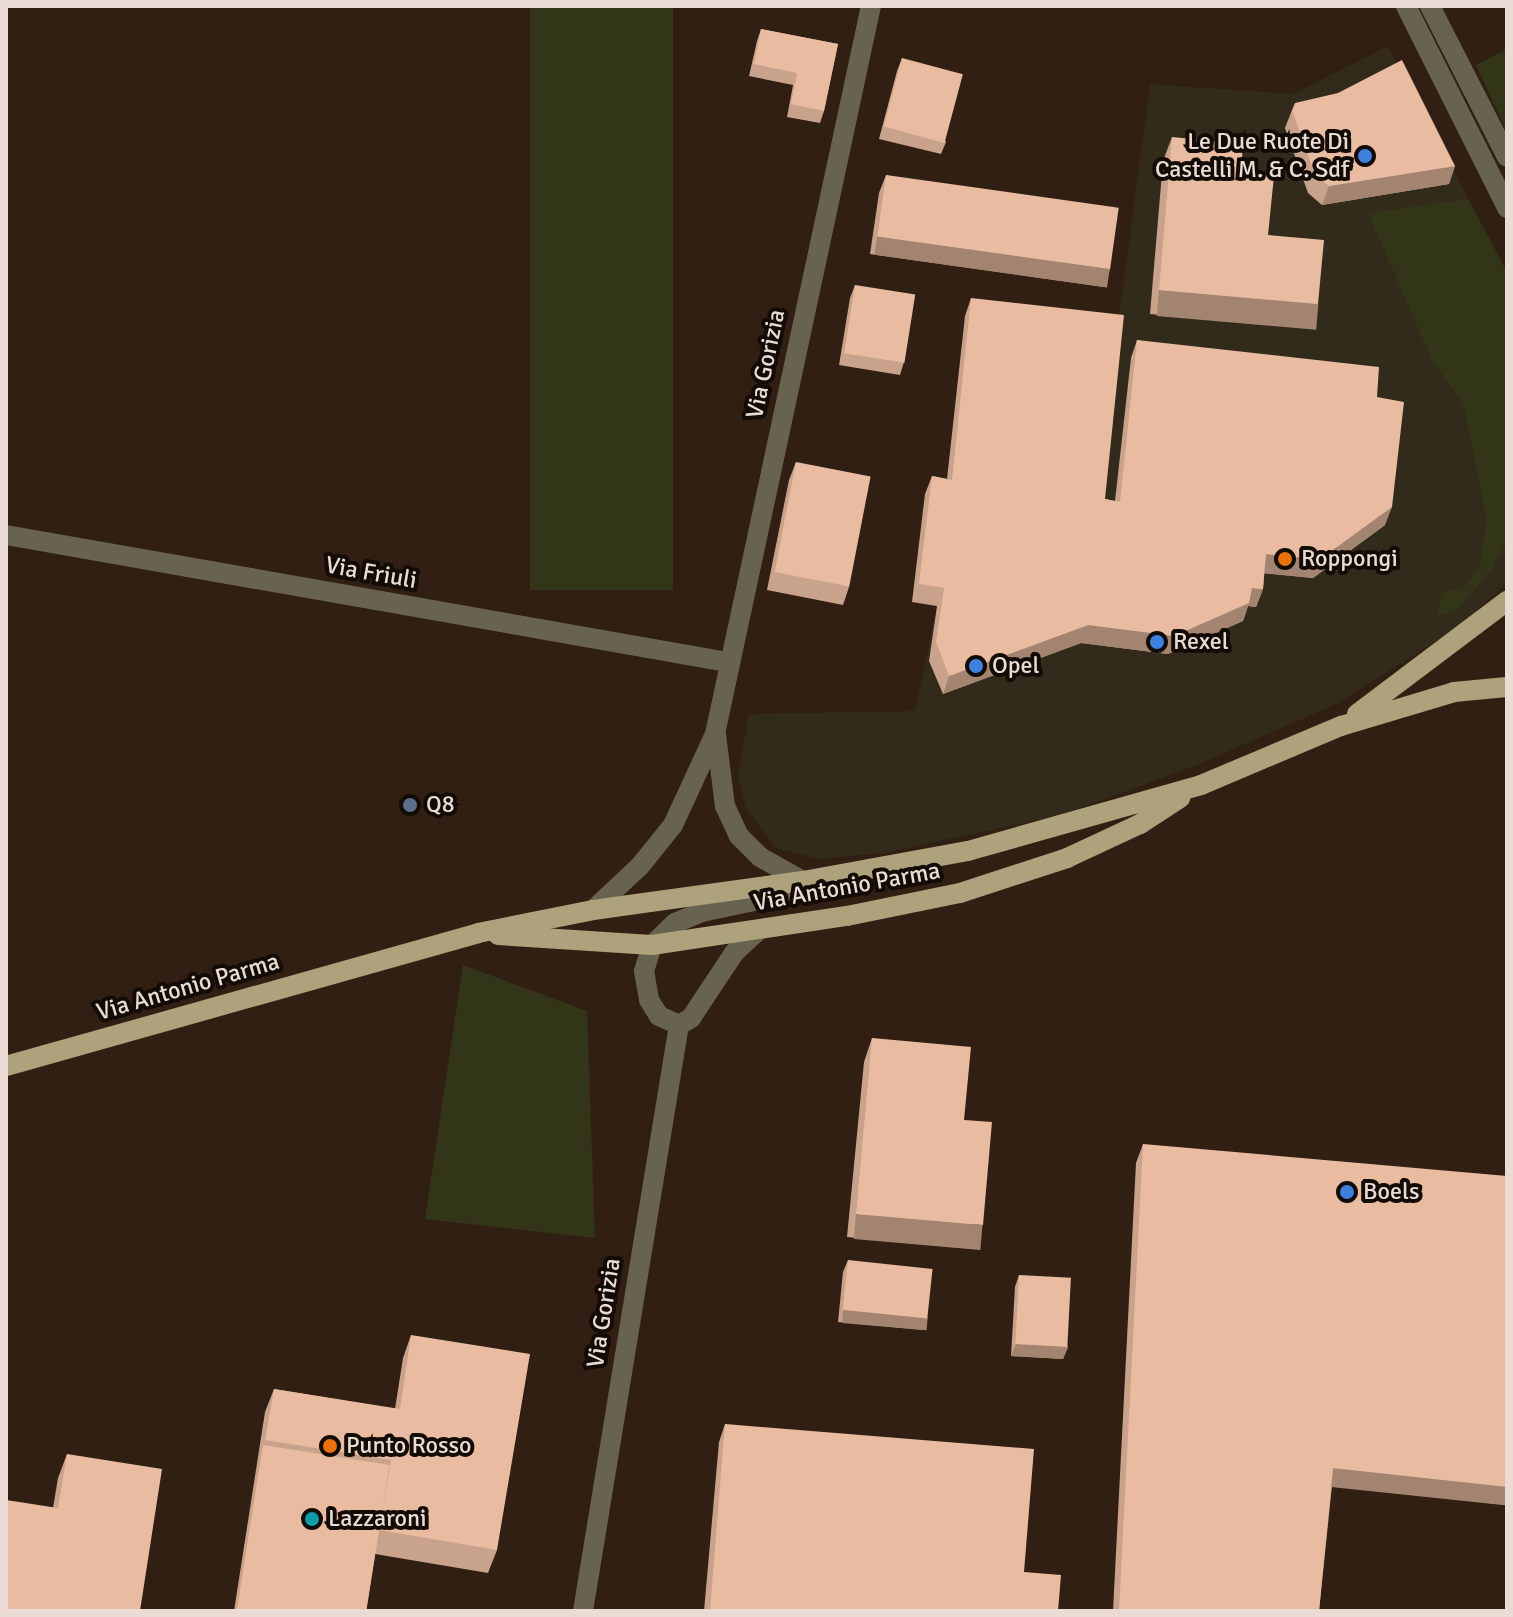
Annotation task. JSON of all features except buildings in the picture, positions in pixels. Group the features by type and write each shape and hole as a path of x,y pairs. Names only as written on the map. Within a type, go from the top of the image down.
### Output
{"main road":[{"name":"Via Antonio Parma","path":"1341,726 1507,601"},
{"name":"Via Antonio Parma","path":"6,1066 478,933 593,910 803,881 968,851 1201,785 1341,726 1454,692 1507,687"},
{"name":"Via Antonio Parma","path":"478,933 652,945 759,930 960,893 1079,852 1140,824 1201,785"}],"street":[{"name":"Via Gorizia","path":"593,910 640,866 673,825 715,734 871,6"},
{"path":"1406,6 1507,208"},
{"path":"1430,6 1507,157"},
{"name":"Via Friuli","path":"6,535 728,662"},
{"name":"Via Gorizia","path":"715,734 725,806 739,836 760,857 803,881"},
{"path":"759,930 734,953 701,1009 679,1025 659,1016 649,1000 644,971 652,945 675,923 702,912 782,895 803,881"},
{"name":"Via Gorizia","path":"583,1611 679,1025"}],"shaded area":[{"path":"1388,46 1507,272 1507,583 1459,627 1336,704 1195,766 1061,815 884,853 820,859 776,848 746,808 738,776 749,714 915,711 937,607 912,602 925,494 944,498 1117,332 1150,84 1294,94"}],"green space":[{"path":"530,6 673,6 673,590 530,590"},
{"path":"1507,49 1507,132 1476,65"},
{"path":"1468,199 1507,272 1507,541 1492,569 1458,609 1437,617 1441,593 1466,586 1480,564 1487,521 1463,403 1432,360 1368,213"},
{"path":"463,965 587,1011 595,1238 425,1219"}],"place":[{"name":"Le Due Ruote Di Castelli M. & C. Sdf","path":"1365,156"},
{"name":"Roppongi","path":"1285,559"},
{"name":"Rexel","path":"1157,642"},
{"name":"Opel","path":"976,666"},
{"name":"Q8","path":"410,805"},
{"name":"Boels","path":"1347,1192"},
{"name":"Punto Rosso","path":"330,1446"},
{"name":"Lazzaroni","path":"312,1519"}]}
